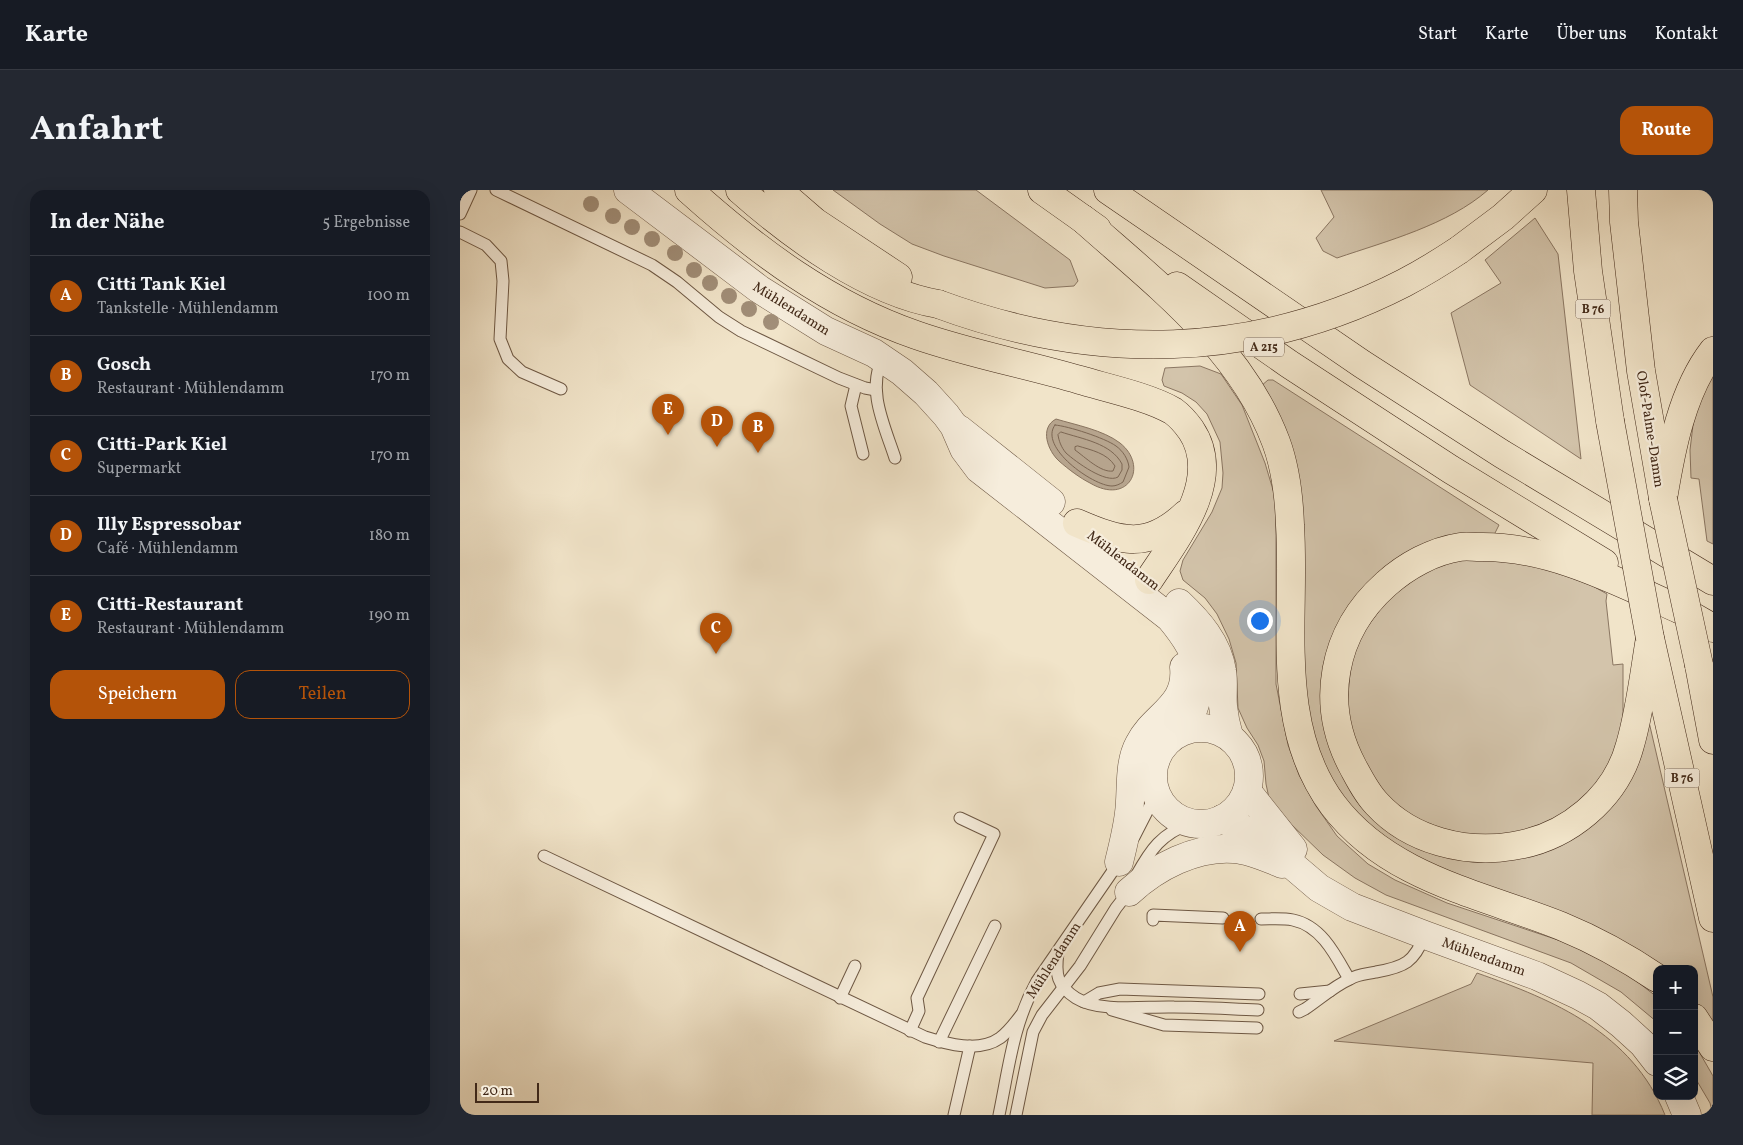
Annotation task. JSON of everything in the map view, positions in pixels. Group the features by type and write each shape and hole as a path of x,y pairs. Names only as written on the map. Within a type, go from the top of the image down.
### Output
{"highway":[{"path":"689,190 772,259 823,292 873,318 962,350 1059,374 1149,402 1173,411 1183,419 1192,431 1202,457 1201,482 1198,495 1181,532 1147,589"},
{"path":"740,190 792,232 829,257 896,292 977,318 1073,339 1114,343 1179,345 1232,340 1295,325 1347,308 1404,283 1459,250 1496,224 1529,193"},
{"path":"778,190 815,222 938,304"},
{"name":"A 215","path":"1042,190 1289,364 1442,464 1713,628"},
{"path":"1108,190 1370,369 1502,454 1708,577"},
{"name":"B 76","path":"1581,190 1588,271 1610,421 1650,638 1713,918"},
{"name":"Olof-Palme-Damm","path":"1623,190 1624,222 1639,352 1662,453 1663,499 1713,740"},
{"path":"1083,219 1140,269 1205,332 1246,382 1263,411 1277,445 1284,470 1289,500 1293,694 1307,757 1333,805 1353,827 1377,848 1419,873 1448,886 1560,925 1630,959 1653,975"},
{"path":"1662,453 1700,370 1713,351"},
{"path":"1077,523 1105,535 1133,539 1152,536 1164,531 1191,509"},
{"path":"1650,638 1630,746 1619,774 1602,797 1585,814 1560,831 1537,842 1490,850 1452,845 1427,838 1402,825 1378,805 1361,783 1339,738 1333,699 1335,675 1340,652 1351,628 1368,602 1390,579 1414,563 1435,554 1460,547 1494,546 1530,552 1562,560 1604,576 1681,610"},
{"path":"1698,1024 1713,1047"}],"street":[{"name":"Mühlendamm","path":"628,190 759,289 826,330 883,358 902,372 926,393 954,426 973,439 1077,523 1147,589 1196,654 1200,688 1185,730"},
{"name":"Mühlendamm","path":"954,426 964,449 979,469 1147,589 1174,598 1195,619 1215,650 1222,670 1224,712 1229,736 1246,756 1250,774 1248,791"},
{"path":"1119,862 1129,812 1135,753 1144,736 1176,702 1184,683 1184,667 1170,618"},
{"path":"1191,823 1174,816 1167,810 1156,794 1153,776 1157,756 1168,740 1185,730 1208,728 1229,736"},
{"path":"1129,892 1144,879 1166,866 1190,856 1209,851 1233,849 1244,851 1298,870 1293,847 1248,791 1238,808 1222,820"},
{"name":"Mühlendamm","path":"1191,823 1207,824 1222,820 1258,836 1319,888 1340,901 1425,935 1538,976 1578,995 1598,1006 1621,1024 1643,1044 1653,1057"},
{"path":"1681,1100 1687,1115"}],"lane":[{"path":"460,214 472,190"},
{"path":"496,190 652,265 677,282 730,325 839,378 876,390"},
{"path":"460,232 486,245 501,261 504,281 500,339 508,359 522,372 561,389"},
{"path":"883,358 877,374 876,390 894,458"},
{"path":"856,385 851,406 864,454"},
{"name":"Mühlendamm","path":"999,1115 1014,1038 1021,1015 1037,981 1119,862 1156,794"},
{"path":"910,1031 919,1011 917,998 994,834 960,818"},
{"name":"Mühlendamm","path":"1016,1115 1033,1032 1042,1015 1080,966 1116,908 1129,892 1156,844 1171,831 1191,823"},
{"path":"544,856 910,1031 939,1042 970,1046 990,1043 1000,1038 1021,1015"},
{"path":"1152,920 1153,915 1172,918 1216,919"},
{"path":"1268,921 1302,923 1317,932 1331,947 1349,979"},
{"path":"939,1042 995,926"},
{"path":"1299,1012 1349,979 1395,968 1405,963 1415,956 1425,935"},
{"path":"1058,951 1057,977 1063,987 1077,999 1084,1002 1164,1025 1257,1028"},
{"path":"840,998 855,966"},
{"path":"1084,1002 1099,993 1151,985 1253,990"},
{"path":"1300,994 1333,990"},
{"path":"1099,1006 1258,1010"},
{"path":"954,1115 970,1046"}],"shaded area":[{"path":"833,190 976,190 1070,260 1078,281 1074,286 1045,288 944,256 912,244 880,224"},
{"path":"1321,190 1488,190 1455,213 1436,222 1416,231 1337,258 1323,251 1316,238 1334,217"},
{"path":"1535,218 1558,254 1581,459 1470,385 1451,313 1501,283 1485,260"},
{"path":"1200,366 1221,374 1242,405 1265,463 1276,500 1276,684 1288,745 1299,775 1316,806 1337,836 1368,864 1395,880 1447,903 1579,947 1630,976 1653,994 1653,1019 1621,992 1571,963 1386,895 1355,878 1323,855 1291,824 1269,798 1264,761 1258,745 1247,728 1238,708 1236,663 1229,639 1217,614 1205,598 1183,580 1180,571 1183,560 1212,512 1222,488 1223,473 1220,442 1207,414 1196,402 1182,393 1164,386 1162,380 1165,368"},
{"path":"1713,367 1713,544 1707,541 1699,479 1691,478 1690,450 1699,393"},
{"path":"1268,380 1273,380 1499,525 1494,535 1403,559 1323,690 1400,833 1563,837 1649,722 1713,997 1713,1026 1698,1007 1698,965 1653,966 1445,875 1386,842 1336,791 1310,732 1261,386"},
{"path":"1457,557 1526,561 1591,585 1607,594 1606,601 1613,665 1623,664 1623,722 1610,767 1592,791 1572,809 1531,831 1486,839 1427,825 1402,811 1365,772 1346,721 1352,647 1401,582"},
{"path":"1477,973 1534,995 1588,1023 1633,1062 1651,1086 1653,1100 1658,1100 1665,1115 1592,1115 1593,1063 1334,1041 1471,984"},
{"path":"1698,1050 1713,1076 1713,1115 1710,1103 1698,1083"}],"water":[{"path":"1056,419 1098,431 1120,443 1129,452 1133,462 1134,472 1131,480 1124,487 1115,490 1104,489 1086,481 1066,467 1055,457 1047,440 1048,428"}],"place":[{"name":"Citti-Restaurant","path":"668,435"},
{"name":"Illy Espressobar","path":"717,447"},
{"name":"Gosch","path":"758,453"},
{"name":"Citti-Park Kiel","path":"716,654"},
{"name":"Citti Tank Kiel","path":"1240,952"}]}
